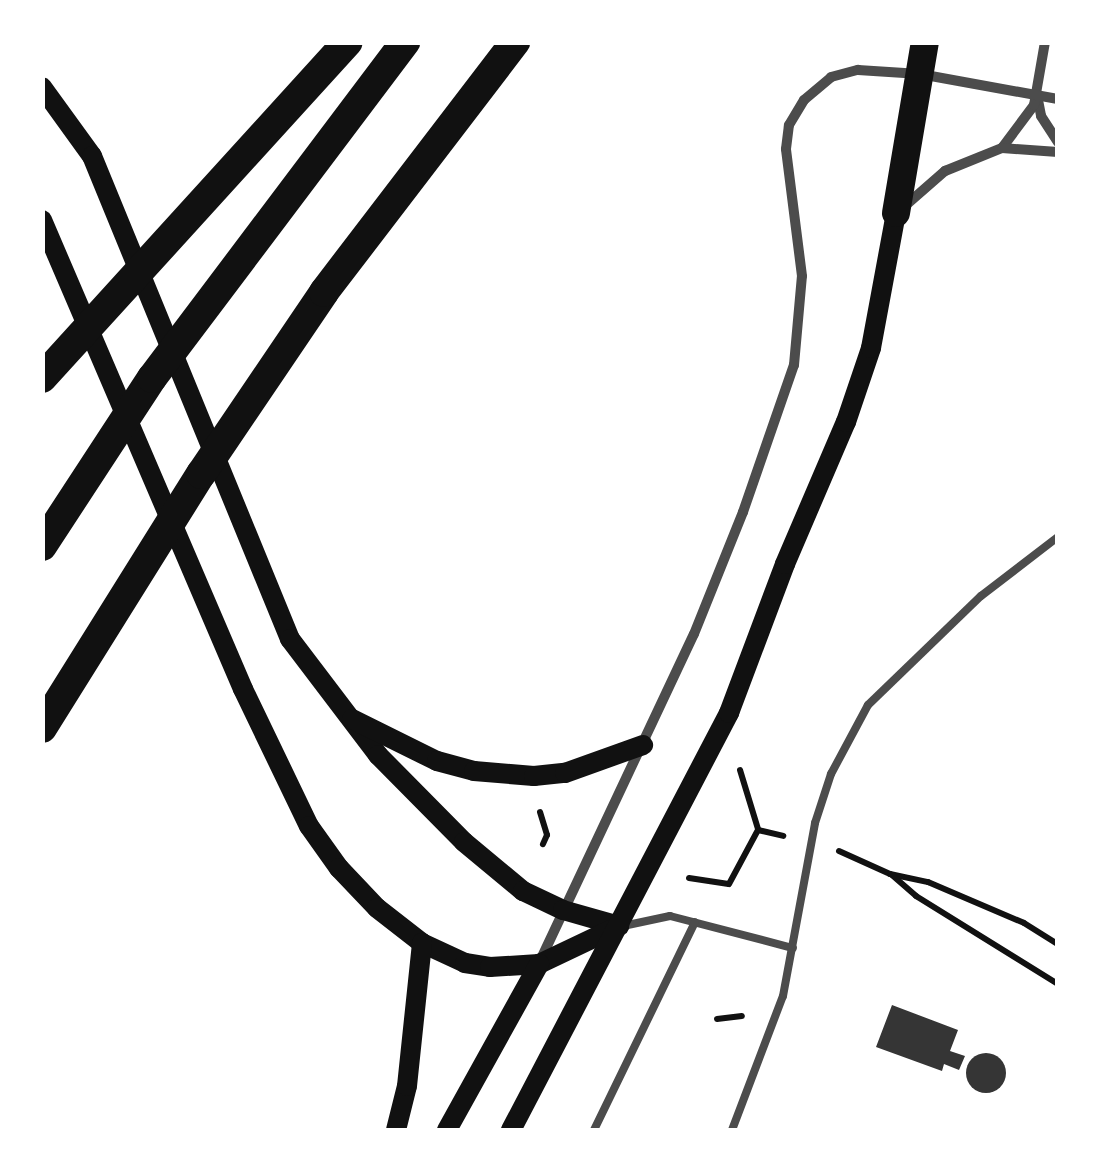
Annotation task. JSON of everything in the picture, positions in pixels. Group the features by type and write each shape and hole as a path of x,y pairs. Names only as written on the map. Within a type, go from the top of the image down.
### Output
{"highway":[{"path":"42,378 348,42"},
{"path":"42,546 152,378 405,42"},
{"path":"42,728 201,474 324,292 515,42"},
{"path":"896,214 925,42"}],"main road":[{"path":"42,87 92,156 290,639 342,713 422,804 464,842 523,890 564,910 618,926"},
{"path":"511,1130 729,713 785,564 846,422 871,348 896,214"},
{"path":"42,220 216,624 309,826 339,868 377,908 422,944 466,963 490,968 539,964 618,926"},
{"path":"342,713 398,744 474,771 534,776 565,773 643,744"},
{"path":"396,1130 407,1086 422,944"},
{"path":"447,1130 539,964"}],"street":[{"path":"1044,42 1038,94 1041,116 1058,142"},
{"path":"539,964 643,744 743,512 794,365 802,276 786,149 789,125 804,100 830,78 858,70 920,74 1058,99"},
{"path":"1002,148 1028,115 1038,94"},
{"path":"896,214 945,171 1002,148 1058,152"}],"lane":[{"path":"732,1130 783,996 809,842 832,774 868,705 981,596 1058,537"},
{"path":"618,926 670,916 793,948"},
{"path":"594,1130 695,922"}],"path":[{"path":"688,878 728,884 758,830 740,768"},
{"path":"758,830 809,842 890,874 928,882 1024,922 1058,944"},
{"path":"543,844 547,836"},
{"path":"890,874 916,896 1058,984"},
{"path":"717,1019 748,1015"}],"building":[{"path":"892,1005 958,1030 950,1051 965,1056 959,1070 944,1064 942,1071 876,1047"},
{"path":"986,1053 1000,1059 1006,1073 1000,1087 986,1093 972,1087 966,1073 972,1059"}]}
